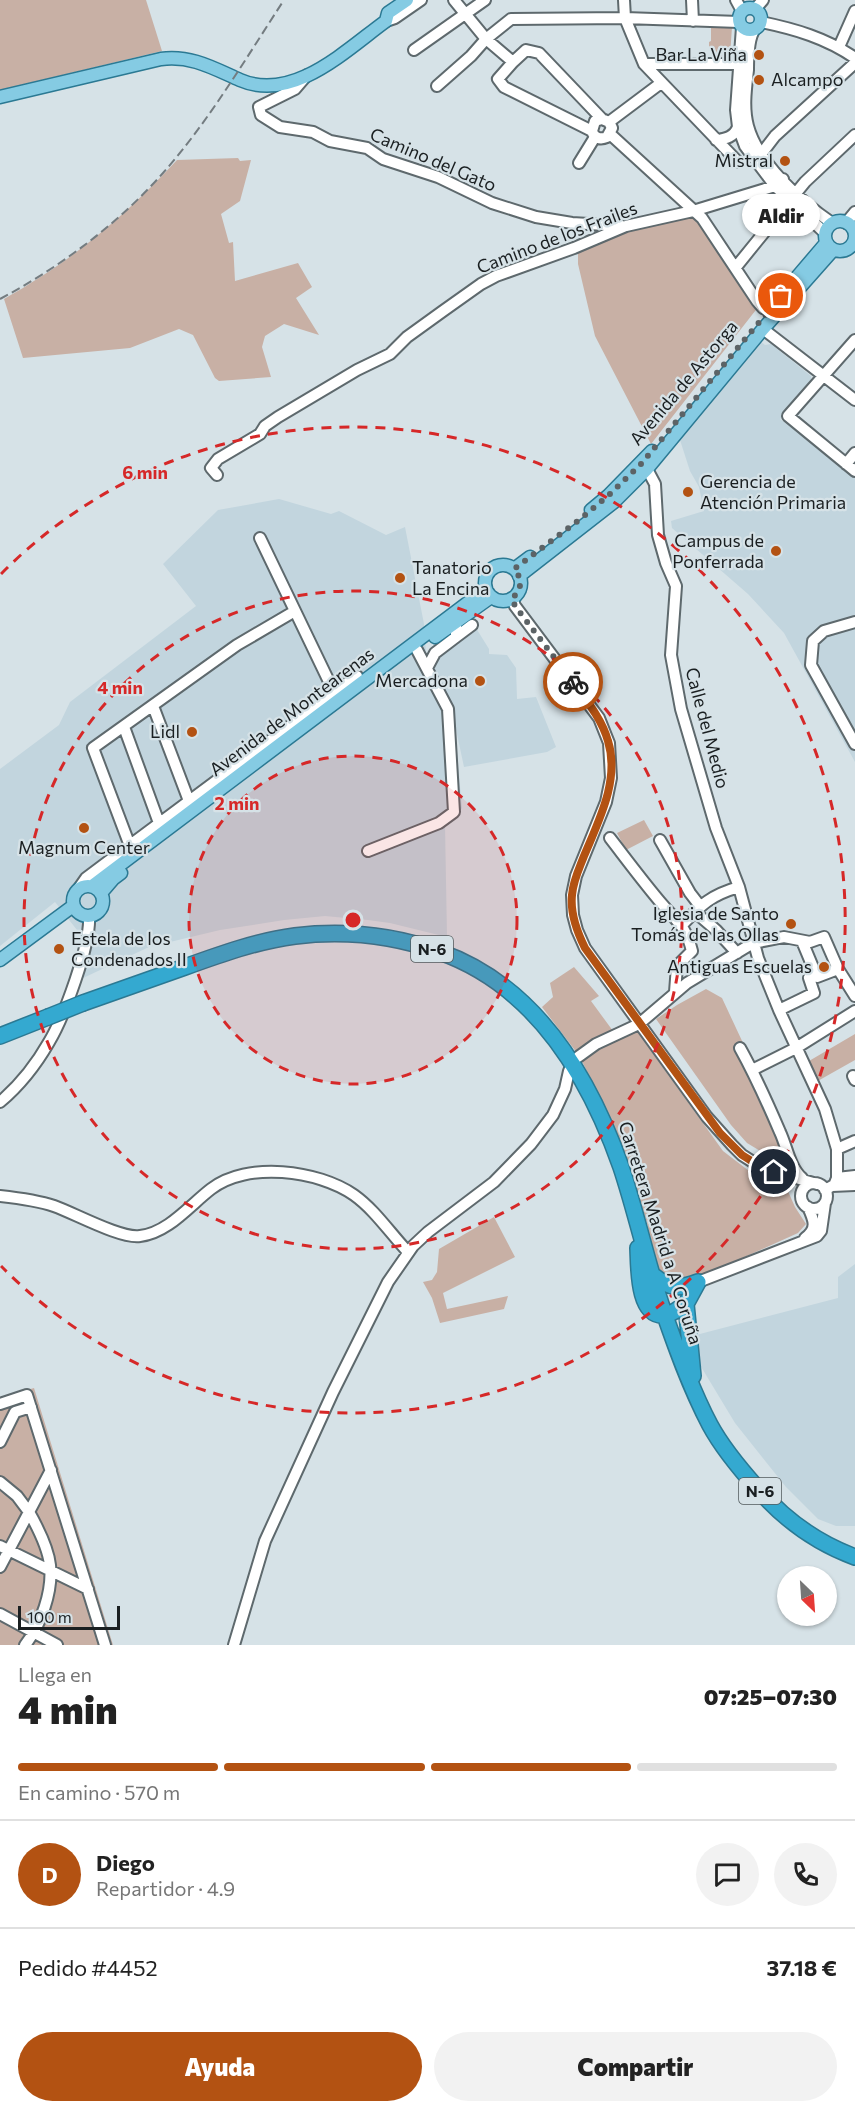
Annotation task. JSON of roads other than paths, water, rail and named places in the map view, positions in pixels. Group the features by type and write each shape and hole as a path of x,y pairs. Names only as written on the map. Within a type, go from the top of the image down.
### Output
{"highway":[{"name":"Carretera Madrid a A Coruña","path":"0,1036 83,1003 239,947 294,936 349,932 411,941 462,960 495,979 527,1005 550,1032 570,1058 599,1111 621,1168 663,1309 695,1394 711,1428 735,1464 789,1520 812,1536 855,1557"},
{"path":"639,1227 638,1249 644,1300 650,1311 657,1315 683,1287"},
{"path":"654,1276 669,1285 683,1287 698,1282"},
{"path":"695,1394 686,1304 698,1282"},
{"path":"663,1309 686,1304"}],"main road":[{"path":"0,97 176,57 205,64 254,85 281,85 307,75 339,55 386,21 388,14 407,0"},
{"path":"746,10 760,15 758,26 748,30 746,10"},
{"path":"851,219 854,236 851,252 840,251 829,237 851,219"},
{"name":"Avenida de Astorga","path":"644,466 829,237"},
{"name":"Avenida de Astorga","path":"644,466 763,328 829,237"},
{"path":"516,572 614,502 644,466"},
{"path":"500,566 516,572 520,588 512,598 499,600 488,593 485,579 491,570 500,566"},
{"name":"Avenida de Montearenas","path":"90,889 112,879 419,653 488,593"},
{"name":"Avenida de Montearenas","path":"90,889 488,593"},
{"path":"90,889 102,906 89,916 78,912 73,906 73,896 90,889"},
{"path":"0,960 73,906"}],"street":[{"path":"386,21 395,18 422,0"},
{"path":"454,0 486,39 513,62"},
{"path":"414,50 485,0"},
{"path":"624,0 626,18 644,63 738,162"},
{"path":"692,0 693,21"},
{"path":"437,86 471,56 486,39 511,19 626,18 693,21 746,10 738,64 736,99 738,127 745,146 756,154 779,183 829,237"},
{"path":"839,47 855,11"},
{"path":"756,154 745,111 752,34 758,26 815,36 839,47 855,58"},
{"path":"526,50 539,53 605,120 612,128 610,134 603,139 504,87 498,79 526,50"},
{"path":"644,63 738,64"},
{"path":"756,154 855,63"},
{"name":"Camino del Gato","path":"307,75 295,89 260,107 261,115 280,127 313,132 330,141 367,148 383,159 438,177 492,204 536,218 594,225 626,226"},
{"path":"579,163 593,134 595,121 605,120 661,83"},
{"path":"716,140 729,138 738,127"},
{"path":"610,134 702,219 763,308 769,310"},
{"path":"736,267 805,182 855,135"},
{"path":"716,140 756,154"},
{"name":"Camino de los Frailes","path":"217,475 211,468 218,459 260,434 265,426 278,417 357,370 390,354 407,338 481,284 496,276 574,248 626,226 693,211 779,183"},
{"path":"763,328 855,400"},
{"path":"855,340 788,416 851,467 855,453"},
{"name":"Calle del Medio","path":"644,466 655,484 658,534 666,563 676,586 671,655 681,709 716,828 740,886 758,958 778,1010 825,1108 837,1149 828,1184"},
{"path":"260,538 334,692"},
{"path":"512,598 515,606 594,712 609,743 611,778 606,802 576,876 572,896 573,915 585,948 720,1133 742,1155 764,1169 791,1178 828,1184 855,1185"},
{"path":"130,846 93,748 237,645 295,611"},
{"path":"456,622 456,637"},
{"path":"855,622 824,631 813,641 811,665 855,744"},
{"path":"419,653 425,657 435,653 472,625"},
{"path":"368,851 439,823 454,812 448,709 419,653"},
{"path":"427,668 435,653"},
{"path":"90,889 86,878 357,676"},
{"path":"153,706 189,801"},
{"path":"124,727 159,824"},
{"path":"610,838 662,905 682,925 692,951 677,966 675,992"},
{"path":"660,840 697,909 746,958 752,960 758,958"},
{"path":"682,925 697,909 719,893 740,886"},
{"path":"0,1102 12,1091 50,1041 87,942 89,916"},
{"path":"578,1057 596,1044 639,1024 687,983 753,943 783,937 810,942 824,937 838,969 855,996"},
{"path":"802,941 816,975"},
{"path":"778,1010 814,993 809,978 838,969"},
{"path":"752,1070 796,1048 855,1011"},
{"path":"740,1048 788,1149 792,1163 791,1178"},
{"path":"234,1645 264,1541 333,1392 388,1282 408,1252 428,1232 488,1187 531,1144 553,1115 565,1089 569,1071"},
{"path":"837,1149 855,1141"},
{"path":"792,1163 789,1169 791,1178 801,1194 803,1203 816,1209 825,1203"},
{"path":"0,1196 33,1200 54,1206 136,1237 157,1231 171,1222 224,1180 270,1171 297,1174 325,1181 354,1195 408,1252"},
{"path":"801,1194 806,1186 828,1184 855,1176"},
{"path":"698,1282 810,1240 821,1231 828,1184"},
{"path":"800,1242 814,1229 808,1207"},
{"path":"0,1404 27,1395 105,1645"},
{"path":"0,1417 31,1407"},
{"path":"0,1442 15,1412"},
{"path":"0,1567 4,1549 29,1512 51,1470"},
{"path":"0,1482 17,1496 29,1512 42,1537 50,1570 45,1601 35,1633 25,1645"},
{"path":"4,1549 88,1589"},
{"path":"0,1614 57,1645"}],"railway":[{"path":"0,299 66,259 146,192 196,132 284,0"}],"place":[{"name":"Bar La Viña","path":"759,55"},
{"name":"Alcampo","path":"759,80"},
{"name":"Mistral","path":"785,161"},
{"name":"Aldir","path":"781,296"},
{"name":"Gerencia de Atención Primaria","path":"688,492"},
{"name":"Campus de Ponferrada","path":"776,551"},
{"name":"Tanatorio La Encina","path":"400,578"},
{"name":"Mercadona","path":"480,681"},
{"name":"Lidl","path":"192,732"},
{"name":"Magnum Center","path":"84,828"},
{"name":"Iglesia de Santo Tomás de las Ollas","path":"791,924"},
{"name":"Estela de los Condenados II","path":"59,949"},
{"name":"Antiguas Escuelas","path":"824,967"}]}
